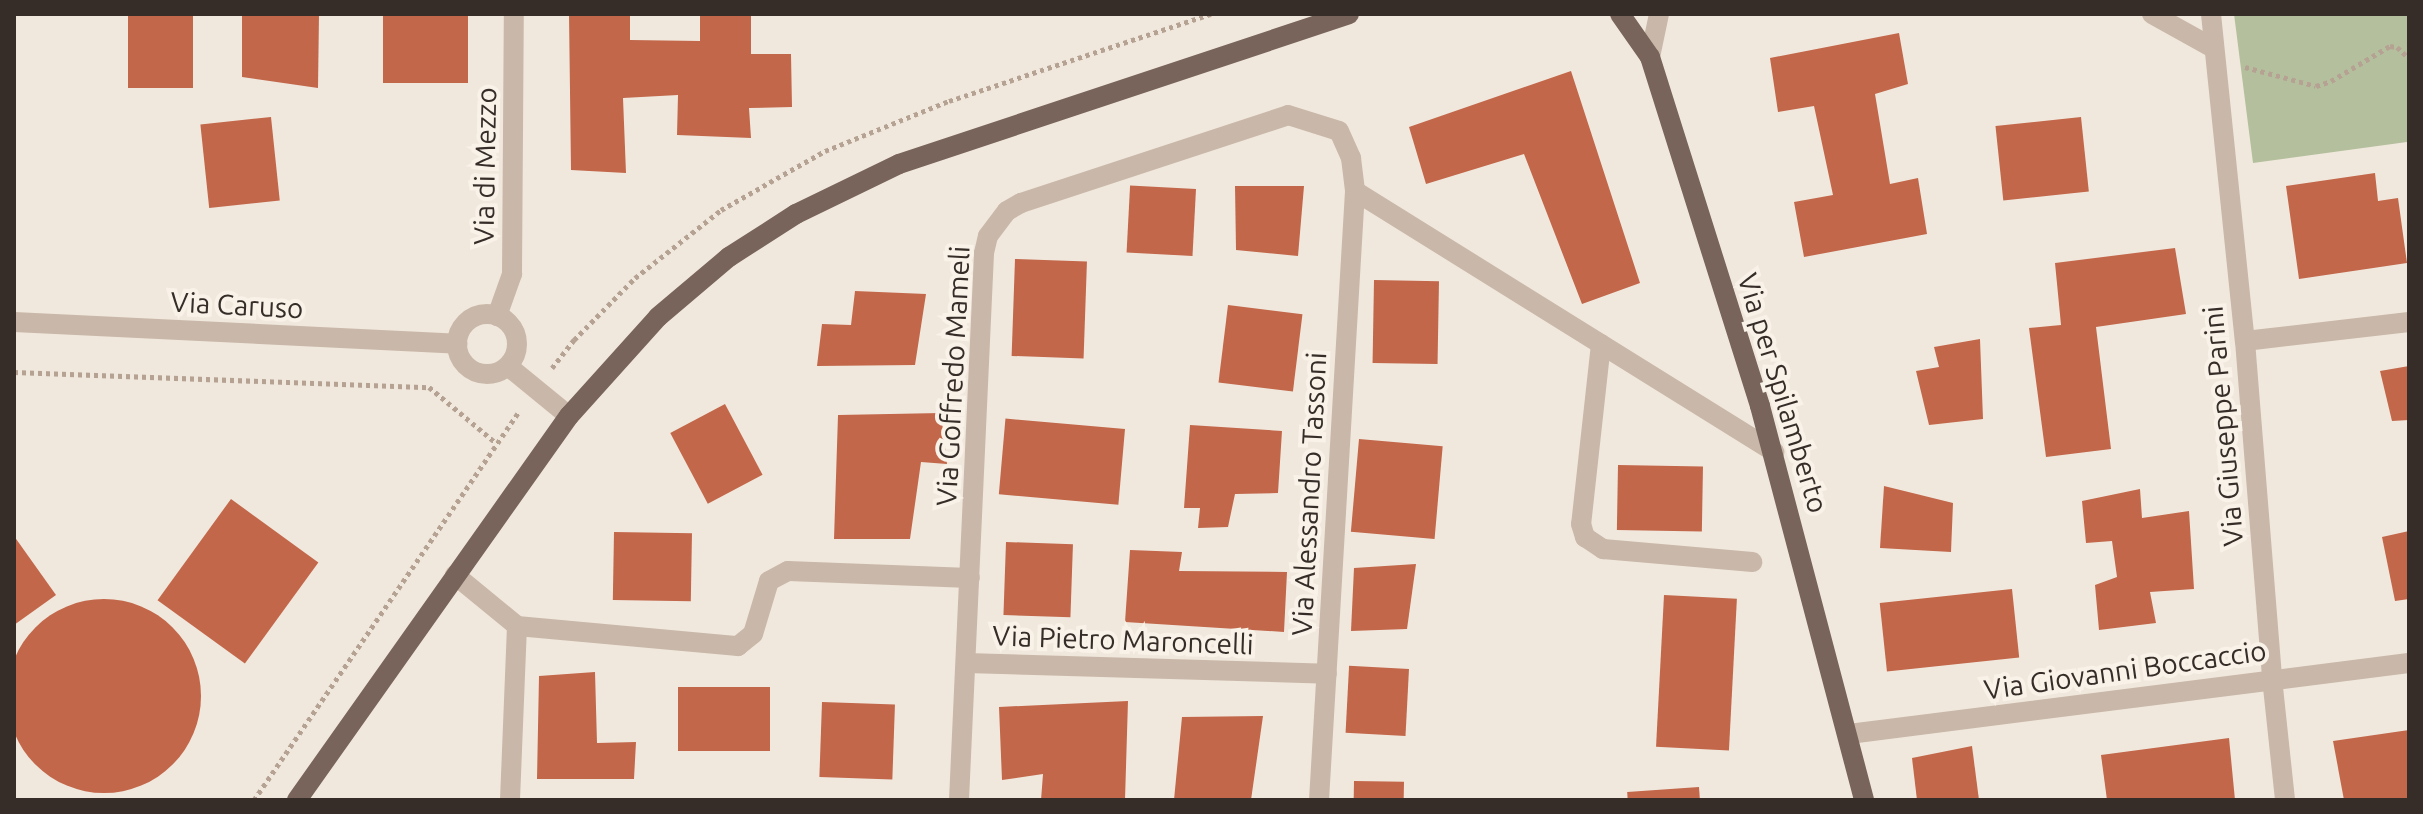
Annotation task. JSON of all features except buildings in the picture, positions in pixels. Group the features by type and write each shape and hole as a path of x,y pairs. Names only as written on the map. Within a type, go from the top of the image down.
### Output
{"main road":[{"path":"297,800 569,416 658,317 729,257 842,189 899,164 1349,14"},
{"name":"Via per Spilamberto","path":"1620,14 1650,57 1774,452 1864,800"}],"street":[{"name":"Via di Mezzo","path":"497,316 512,274 514,14"},
{"path":"1650,57 1659,14"},
{"path":"2152,14 2213,48"},
{"name":"Via Giuseppe Parini","path":"2211,14 2245,341 2285,800"},
{"name":"Via Alessandro Tassoni","path":"1288,115 1339,131 1351,158 1355,191 1319,800"},
{"name":"Via Goffredo Mameli","path":"959,800 984,253 995,223 1021,203 1288,115"},
{"path":"1355,191 1774,452"},
{"path":"488,314 497,316 506,320 517,338 518,348 509,367 493,375 475,372 462,361 457,344 463,326 488,314"},
{"name":"Via Caruso","path":"14,322 457,344"},
{"path":"2245,341 2409,322"},
{"path":"1601,344 1581,524 1585,537 1603,549 1752,562"},
{"path":"509,367 569,416"},
{"path":"455,575 517,626 738,646 753,634 769,581 788,571 970,578"},
{"path":"510,800 517,626"},
{"name":"Via Pietro Maroncelli","path":"966,663 1327,674"},
{"name":"Via Giovanni Boccaccio","path":"1849,734 2409,663"}],"path":[{"path":"2213,48 2247,68 2316,86 2331,81 2390,46 2397,47 2409,58"},
{"path":"14,372 429,387 495,442"}],"green space":[{"path":"2234,14 2409,14 2409,149 2407,142 2253,163"}]}
